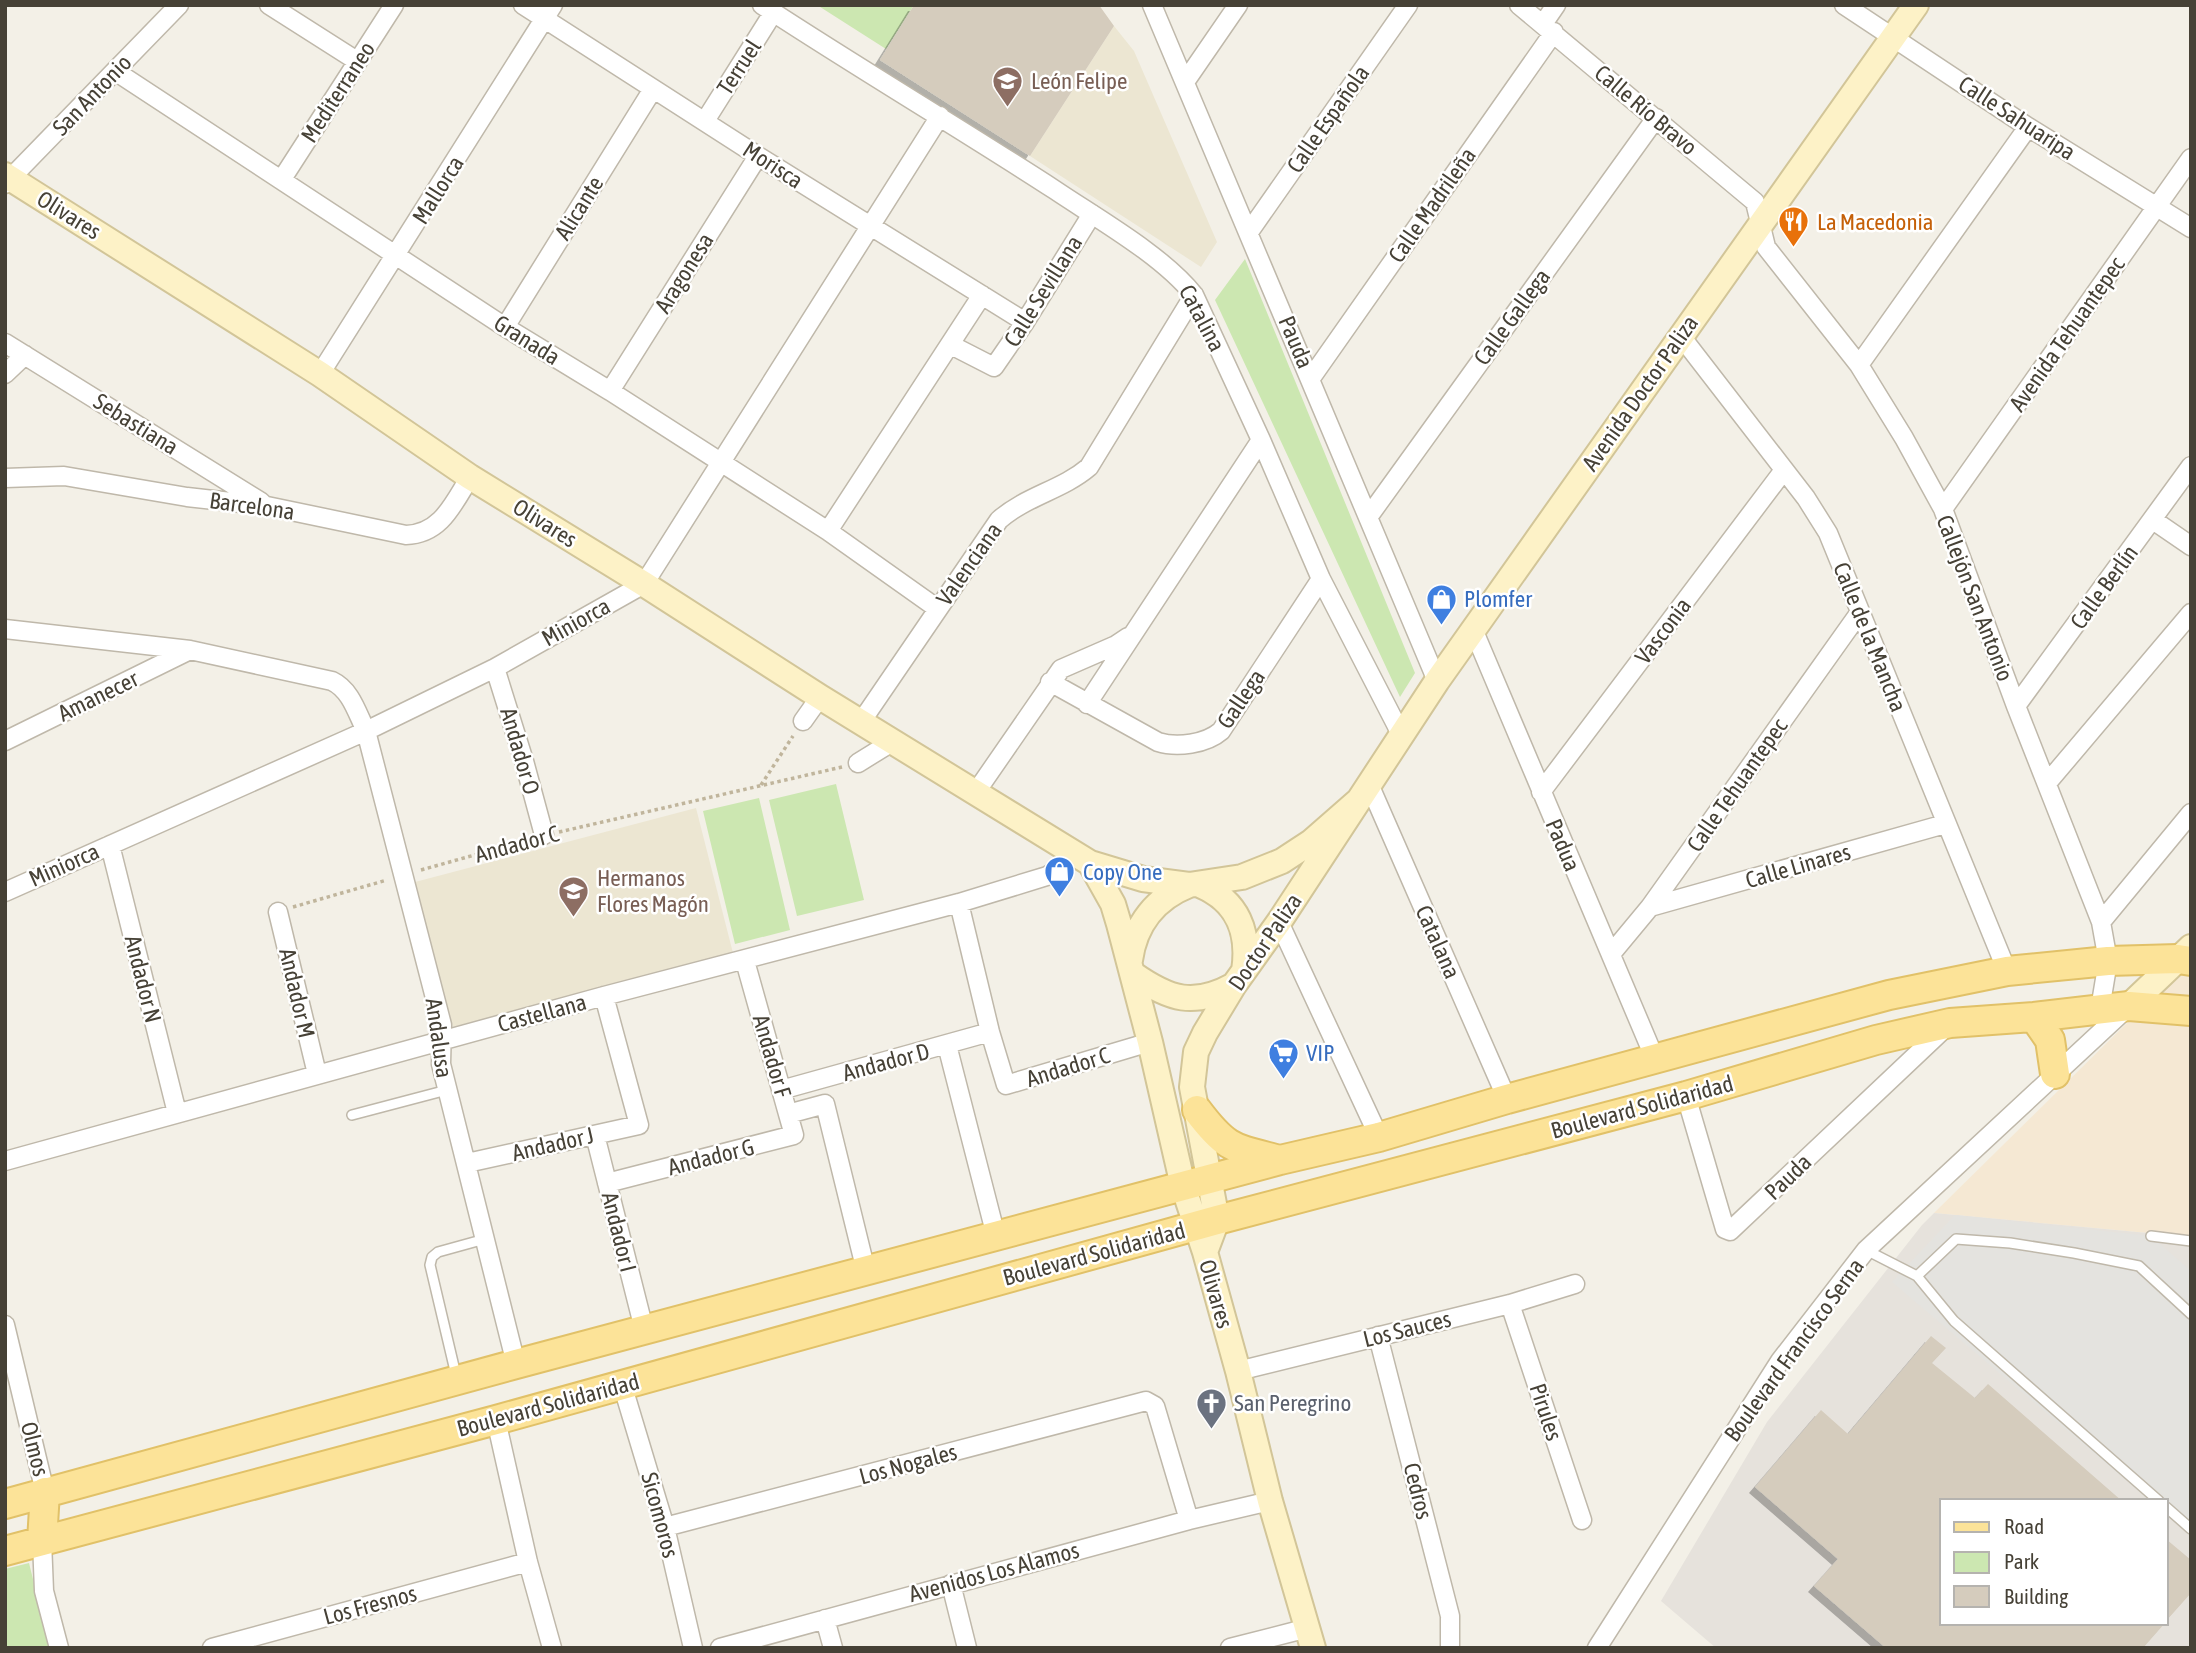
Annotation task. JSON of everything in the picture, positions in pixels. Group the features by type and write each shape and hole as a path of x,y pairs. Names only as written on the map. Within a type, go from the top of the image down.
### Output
{"main road":[{"name":"Avenida Doctor Paliza","path":"1364,792 1437,681 1916,5"},
{"name":"Olivares","path":"7,179 320,374 470,477 1081,858 1143,878 1194,885 1242,877 1282,861 1311,842 1364,792"},
{"name":"Doctor Paliza","path":"1205,1223 1210,1180 1192,1087 1196,1052 1239,979 1364,792"},
{"name":"Olivares","path":"1081,858 1113,904 1150,1042 1183,1186 1205,1223 1205,1252 1238,1371 1269,1501 1310,1638"},
{"path":"1194,885 1211,890 1222,898 1240,921 1246,938 1239,979 1214,996 1188,998 1158,990 1131,968 1135,937 1152,909 1163,899 1194,885"},
{"name":"Boulevard Solidaridad","path":"5,1504 644,1329 1280,1160 1379,1137 1507,1099 1889,995 2007,971 2186,956"},
{"name":"Boulevard Francisco Serna","path":"2129,1006 2186,956"},
{"name":"Boulevard Solidaridad","path":"5,1550 496,1420 1205,1223 1686,1096 1876,1040 1950,1023 2129,1006 2191,1011"},
{"path":"2034,1017 2050,1040 2055,1074"},
{"path":"1197,1110 1216,1135 1226,1143 1280,1160"},
{"path":"42,1541 46,1492"}],"street":[{"name":"San Antonio","path":"7,179 179,5"},
{"path":"269,5 357,61"},
{"name":"Mediterraneo","path":"282,179 394,5"},
{"name":"Morisca","path":"523,5 549,12 653,89 1025,322"},
{"name":"Pauda","path":"1152,5 1437,681"},
{"path":"1185,82 1238,5"},
{"name":"Calle Española","path":"1249,232 1408,5"},
{"name":"Calle Río Bravo","path":"1520,5 1755,202 1760,223"},
{"name":"Calle Madrileña","path":"1311,378 1548,28 1556,5"},
{"name":"Calle Sahuaripa","path":"1844,5 2028,127 2191,228"},
{"name":"Catalina","path":"767,9 1092,214 1178,275 1194,295 1321,579 1401,734"},
{"name":"Terruel","path":"705,121 767,9"},
{"name":"Mallorca","path":"320,374 549,12"},
{"name":"Granada","path":"115,71 505,327 828,531 938,609"},
{"name":"Alicante","path":"505,327 653,89"},
{"name":"Miniorca","path":"5,892 366,731 495,668 644,584 940,116"},
{"name":"Calle Gallega","path":"1369,516 1656,118"},
{"path":"1859,365 2028,127"},
{"name":"Aragonesa","path":"610,391 758,156"},
{"name":"Avenida Tehuantepec","path":"1943,509 2191,159"},
{"name":"Calle Sevillana","path":"951,345 994,367 1092,214"},
{"name":"Callejón San Antonio","path":"1760,223 1766,247 1859,365 1943,509 2016,706 2101,922 2108,961 2100,1009"},
{"path":"828,531 982,295"},
{"name":"Valenciana","path":"861,722 999,520 1013,508 1073,479 1089,467 1194,295"},
{"name":"Calle de la Mancha","path":"1680,335 1784,470 1828,533 2007,971"},
{"name":"Sebastiana","path":"5,343 267,506"},
{"path":"5,374 25,355"},
{"path":"1087,704 1261,440"},
{"name":"Calle Berlín","path":"2016,706 2191,466"},
{"name":"Vasconia","path":"1541,792 1784,470"},
{"name":"Barcelona","path":"5,478 64,476 187,497 267,506 406,535 421,535 444,518 470,477"},
{"path":"2153,520 2191,546"},
{"name":"Gallega","path":"1050,682 1166,745 1208,741 1221,731 1321,579"},
{"name":"Calle Tehuantepec","path":"1611,954 1650,907 1860,612"},
{"path":"2048,782 2191,613"},
{"name":"Amanecer","path":"5,629 190,650 332,681"},
{"name":"Padua","path":"1474,629 1655,1059"},
{"path":"976,792 1050,682 1068,664 1093,656 1131,635"},
{"name":"Amanecer","path":"5,741 190,650"},
{"name":"Andador O","path":"495,668 544,835"},
{"name":"Andalusa","path":"332,681 348,694 366,731 442,1025 441,1064 516,1364"},
{"path":"803,721 820,697"},
{"path":"858,763 892,741"},
{"name":"Catalana","path":"1364,792 1507,1099"},
{"path":"2101,922 2191,813"},
{"name":"Calle Linares","path":"1650,907 1945,824"},
{"name":"Andador N","path":"110,845 177,1113"},
{"name":"Castellana","path":"5,1161 604,996 959,903 1047,876 1081,858"},
{"name":"Andador C","path":"959,903 990,1032 1006,1085 1150,1042"},
{"name":"Andador M","path":"278,912 317,1074"},
{"path":"1279,922 1379,1137"},
{"name":"Andador F","path":"744,961 788,1114 825,1104 866,1271"},
{"name":"Andador J","path":"467,1163 639,1125 604,996"},
{"name":"Boulevard Francisco Serna","path":"1597,1648 1780,1361 1866,1250 2129,1006"},
{"name":"Pauda","path":"1686,1096 1725,1229 1730,1231 1950,1023"},
{"name":"Andador D","path":"781,1090 990,1032"},
{"path":"947,1045 996,1236"},
{"name":"Andador G","path":"607,1183 794,1135 788,1114"},
{"name":"Andador I","path":"594,1135 644,1329"},
{"name":"Los Sauces","path":"1238,1371 1510,1304 1575,1284"},
{"name":"Pirules","path":"1510,1304 1582,1520"},
{"name":"Olmos","path":"5,1325 46,1492"},
{"name":"Cedros","path":"1378,1336 1450,1616 1450,1648"},
{"name":"Sicomoros","path":"622,1384 665,1527 693,1648"},
{"name":"Los Nogales","path":"665,1527 1146,1401 1154,1406 1189,1520"},
{"path":"496,1420 528,1562 552,1648"},
{"name":"Avenidos Los Alamos","path":"720,1648 1189,1520 1269,1501"},
{"path":"42,1541 44,1591 59,1648"},
{"name":"Los Fresnos","path":"212,1648 528,1562"},
{"path":"951,1584 967,1648"},
{"path":"825,1619 833,1648"},
{"path":"1230,1648 1310,1638"}],"lane":[{"path":"352,1115 447,1090"},
{"path":"2151,1236 2191,1241"},
{"path":"457,1380 430,1265 432,1257 438,1252 485,1239"},
{"path":"1917,1276 1956,1239 2010,1244 2139,1266 2191,1314"},
{"path":"1866,1250 1917,1276 1954,1321 2157,1499"},
{"path":"2168,1509 2191,1529"}],"path":[{"path":"760,786 803,721"},
{"name":"Andador C","path":"278,912 544,835 858,763"}],"shaded area":[{"path":"1114,26 1134,51 1217,242 1201,267 1030,156"},
{"name":"Hermanos Flores Magón","path":"696,808 733,953 453,1027 415,882"},
{"path":"2191,960 2191,1237 1934,1213"},
{"path":"1934,1213 2191,1237 2191,1648 1716,1648 1661,1601 1767,1422"},
{"path":"1955,1215 2151,1236 2191,1271 2191,1535 2168,1516 2168,1499 2148,1499 1892,1282"}],"green space":[{"path":"817,5 914,5 886,49"},
{"path":"1245,259 1415,673 1400,697 1215,300"},
{"path":"836,784 864,900 797,916 769,800"},
{"path":"759,798 790,930 735,944 703,811"},
{"path":"29,1563 50,1648 5,1648 5,1569"}],"building":[{"name":"León Felipe","path":"914,5 1099,5 1114,26 1030,156 880,60"},
{"path":"1931,1336 1946,1348 1932,1363 1975,1398 1988,1384 2120,1499 1940,1499 1940,1625 2163,1625 2143,1648 1886,1648 1814,1586 1838,1559 1755,1487 1821,1410 1848,1434"},
{"path":"2168,1541 2191,1560 2191,1593 2168,1619"}],"place":[{"name":"León Felipe","path":"1008,108"},
{"name":"La Macedonia","path":"1794,249"},
{"name":"Plomfer","path":"1441,626"},
{"name":"Copy One","path":"1060,899"},
{"name":"Hermanos Flores Magón","path":"574,918"},
{"name":"VIP","path":"1283,1080"},
{"name":"San Peregrino","path":"1211,1430"}]}
